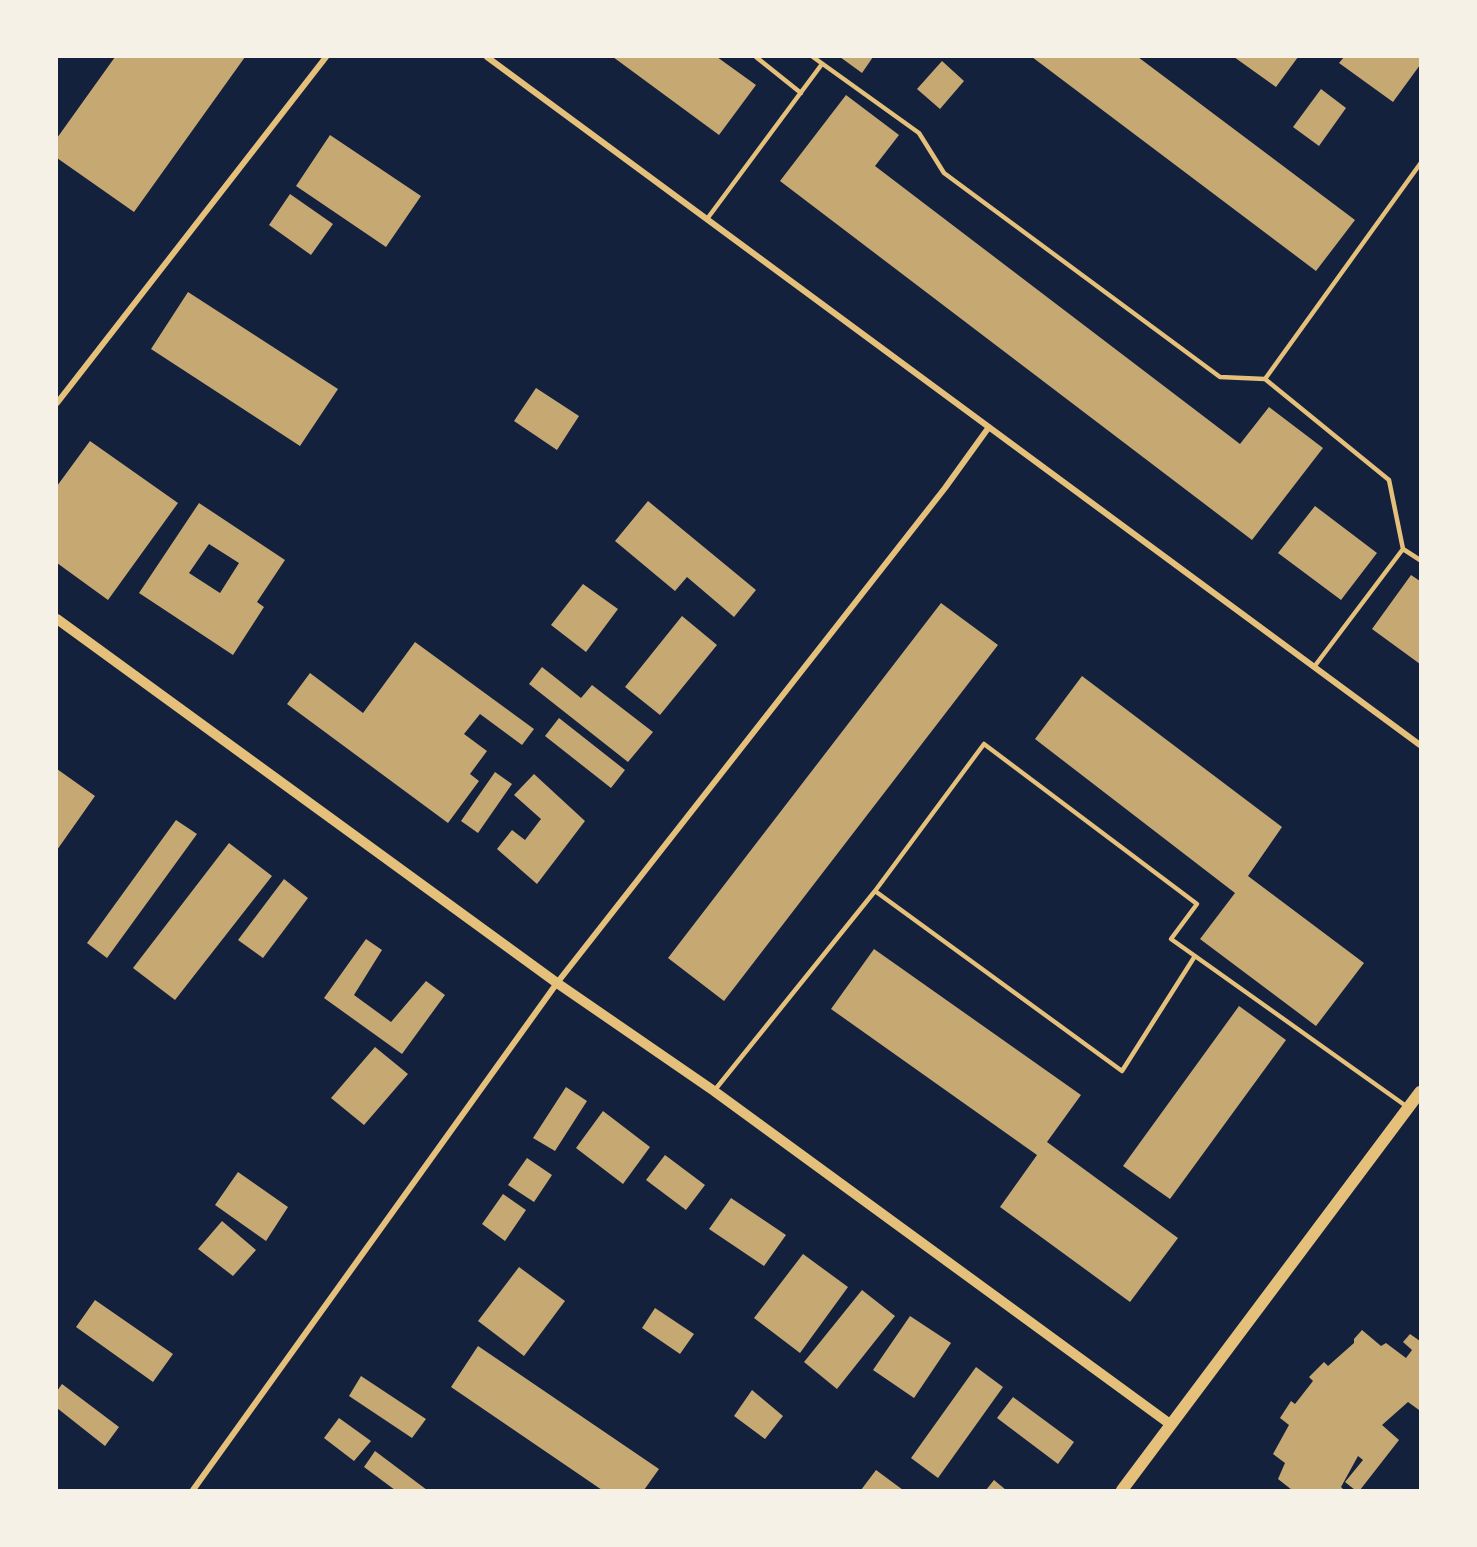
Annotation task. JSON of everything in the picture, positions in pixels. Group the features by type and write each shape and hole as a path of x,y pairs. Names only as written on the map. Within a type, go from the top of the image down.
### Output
{"main road":[{"path":"1122,1490 1420,1092"}],"street":[{"path":"57,403 326,57"},
{"path":"487,57 1420,745"},
{"path":"193,1490 557,983 945,488 989,427"},
{"path":"57,620 557,983 714,1090 1170,1424"}],"lane":[{"path":"756,57 801,93"},
{"path":"813,57 919,133 944,173 1220,377 1265,379 1389,480 1403,549 1420,560"},
{"path":"707,219 822,64"},
{"path":"1265,379 1420,165"},
{"path":"1314,667 1403,549"},
{"path":"714,1090 875,891 984,744 1197,904 1171,939 1408,1108"},
{"path":"875,891 1122,1071 1195,956"}],"building":[{"path":"115,57 245,57 134,212 57,158 57,138"},
{"path":"613,57 717,57 756,85 719,135"},
{"path":"840,57 873,57 862,73"},
{"path":"1032,57 1138,57 1355,220 1316,271"},
{"path":"1234,57 1298,57 1276,87"},
{"path":"1344,57 1420,57 1420,65 1393,102 1339,63"},
{"path":"942,61 964,81 940,109 917,89"},
{"path":"1321,89 1346,108 1319,146 1293,127"},
{"path":"846,95 899,135 875,166 1240,444 1269,407 1323,448 1252,540 780,181"},
{"path":"330,135 421,196 386,247 296,186"},
{"path":"290,194 333,224 311,255 269,225"},
{"path":"188,292 338,389 300,446 151,349"},
{"path":"536,388 579,416 557,450 514,421"},
{"path":"90,441 178,503 108,600 57,563 57,486"},
{"path":"648,501 756,590 734,617 687,577 675,591 615,541"},
{"path":"199,503 285,560 257,602 264,607 233,655 139,593","holes":["209,544 239,563 220,593 189,573"]},
{"path":"1315,506 1377,553 1341,600 1278,553"},
{"path":"1411,575 1420,581 1420,664 1372,629"},
{"path":"583,584 618,609 586,652 551,625"},
{"path":"941,603 998,645 724,1001 668,958"},
{"path":"682,616 717,645 660,715 625,687"},
{"path":"415,642 534,729 522,745 480,714 464,734 487,751 470,774 479,781 448,823 287,704 310,673 363,713"},
{"path":"542,667 581,698 592,685 653,732 628,762 529,684"},
{"path":"1082,676 1282,827 1248,876 1364,963 1316,1026 1200,939 1235,893 1035,739"},
{"path":"559,718 625,770 611,788 545,736"},
{"path":"57,769 95,796 57,850"},
{"path":"495,772 512,784 478,833 461,821"},
{"path":"534,774 585,821 537,884 497,849 512,830 525,840 541,819 514,795"},
{"path":"176,820 197,834 107,958 87,943"},
{"path":"229,843 272,876 175,1000 133,968"},
{"path":"284,879 308,898 263,958 238,940"},
{"path":"366,939 382,950 354,995 391,1022 426,981 445,995 402,1054 324,998"},
{"path":"874,949 1081,1095 1047,1142 1178,1238 1130,1302 1000,1207 1037,1155 831,1009"},
{"path":"1239,1006 1286,1040 1170,1199 1123,1166"},
{"path":"375,1047 408,1074 364,1125 331,1098"},
{"path":"566,1087 587,1101 555,1151 533,1138"},
{"path":"603,1111 650,1147 623,1184 576,1148"},
{"path":"665,1155 705,1185 686,1210 646,1180"},
{"path":"527,1158 552,1175 534,1202 508,1185"},
{"path":"238,1172 288,1207 266,1241 215,1205"},
{"path":"503,1194 526,1210 505,1241 482,1224"},
{"path":"731,1198 786,1235 764,1266 709,1229"},
{"path":"222,1221 256,1250 233,1276 198,1249"},
{"path":"803,1254 848,1287 800,1353 754,1318"},
{"path":"519,1267 565,1301 524,1356 478,1321"},
{"path":"862,1290 895,1316 837,1389 804,1362"},
{"path":"95,1300 173,1354 153,1382 76,1327"},
{"path":"655,1308 694,1334 680,1354 642,1328"},
{"path":"910,1316 951,1343 914,1398 873,1370"},
{"path":"1362,1330 1381,1346 1386,1343 1406,1358 1412,1350 1403,1342 1410,1334 1420,1341 1420,1408 1419,1410 1408,1402 1382,1425 1399,1440 1360,1490 1355,1490 1345,1482 1363,1460 1358,1456 1341,1487 1344,1490 1292,1490 1278,1479 1285,1463 1273,1454 1289,1425 1280,1418 1291,1401 1295,1404 1313,1381 1309,1377 1324,1362 1328,1366 1354,1343 1354,1339"},
{"path":"478,1346 659,1469 644,1490 602,1490 451,1387"},
{"path":"976,1367 1003,1387 938,1478 911,1458"},
{"path":"361,1376 426,1419 412,1438 349,1396"},
{"path":"62,1384 119,1427 105,1446 57,1408 57,1391"},
{"path":"752,1390 783,1416 765,1439 734,1416"},
{"path":"1013,1397 1074,1442 1058,1464 997,1418"},
{"path":"339,1418 371,1441 354,1461 324,1438"},
{"path":"375,1451 427,1490 395,1490 364,1467"},
{"path":"876,1470 903,1490 861,1490"},
{"path":"994,1480 1006,1490 986,1490"}]}
